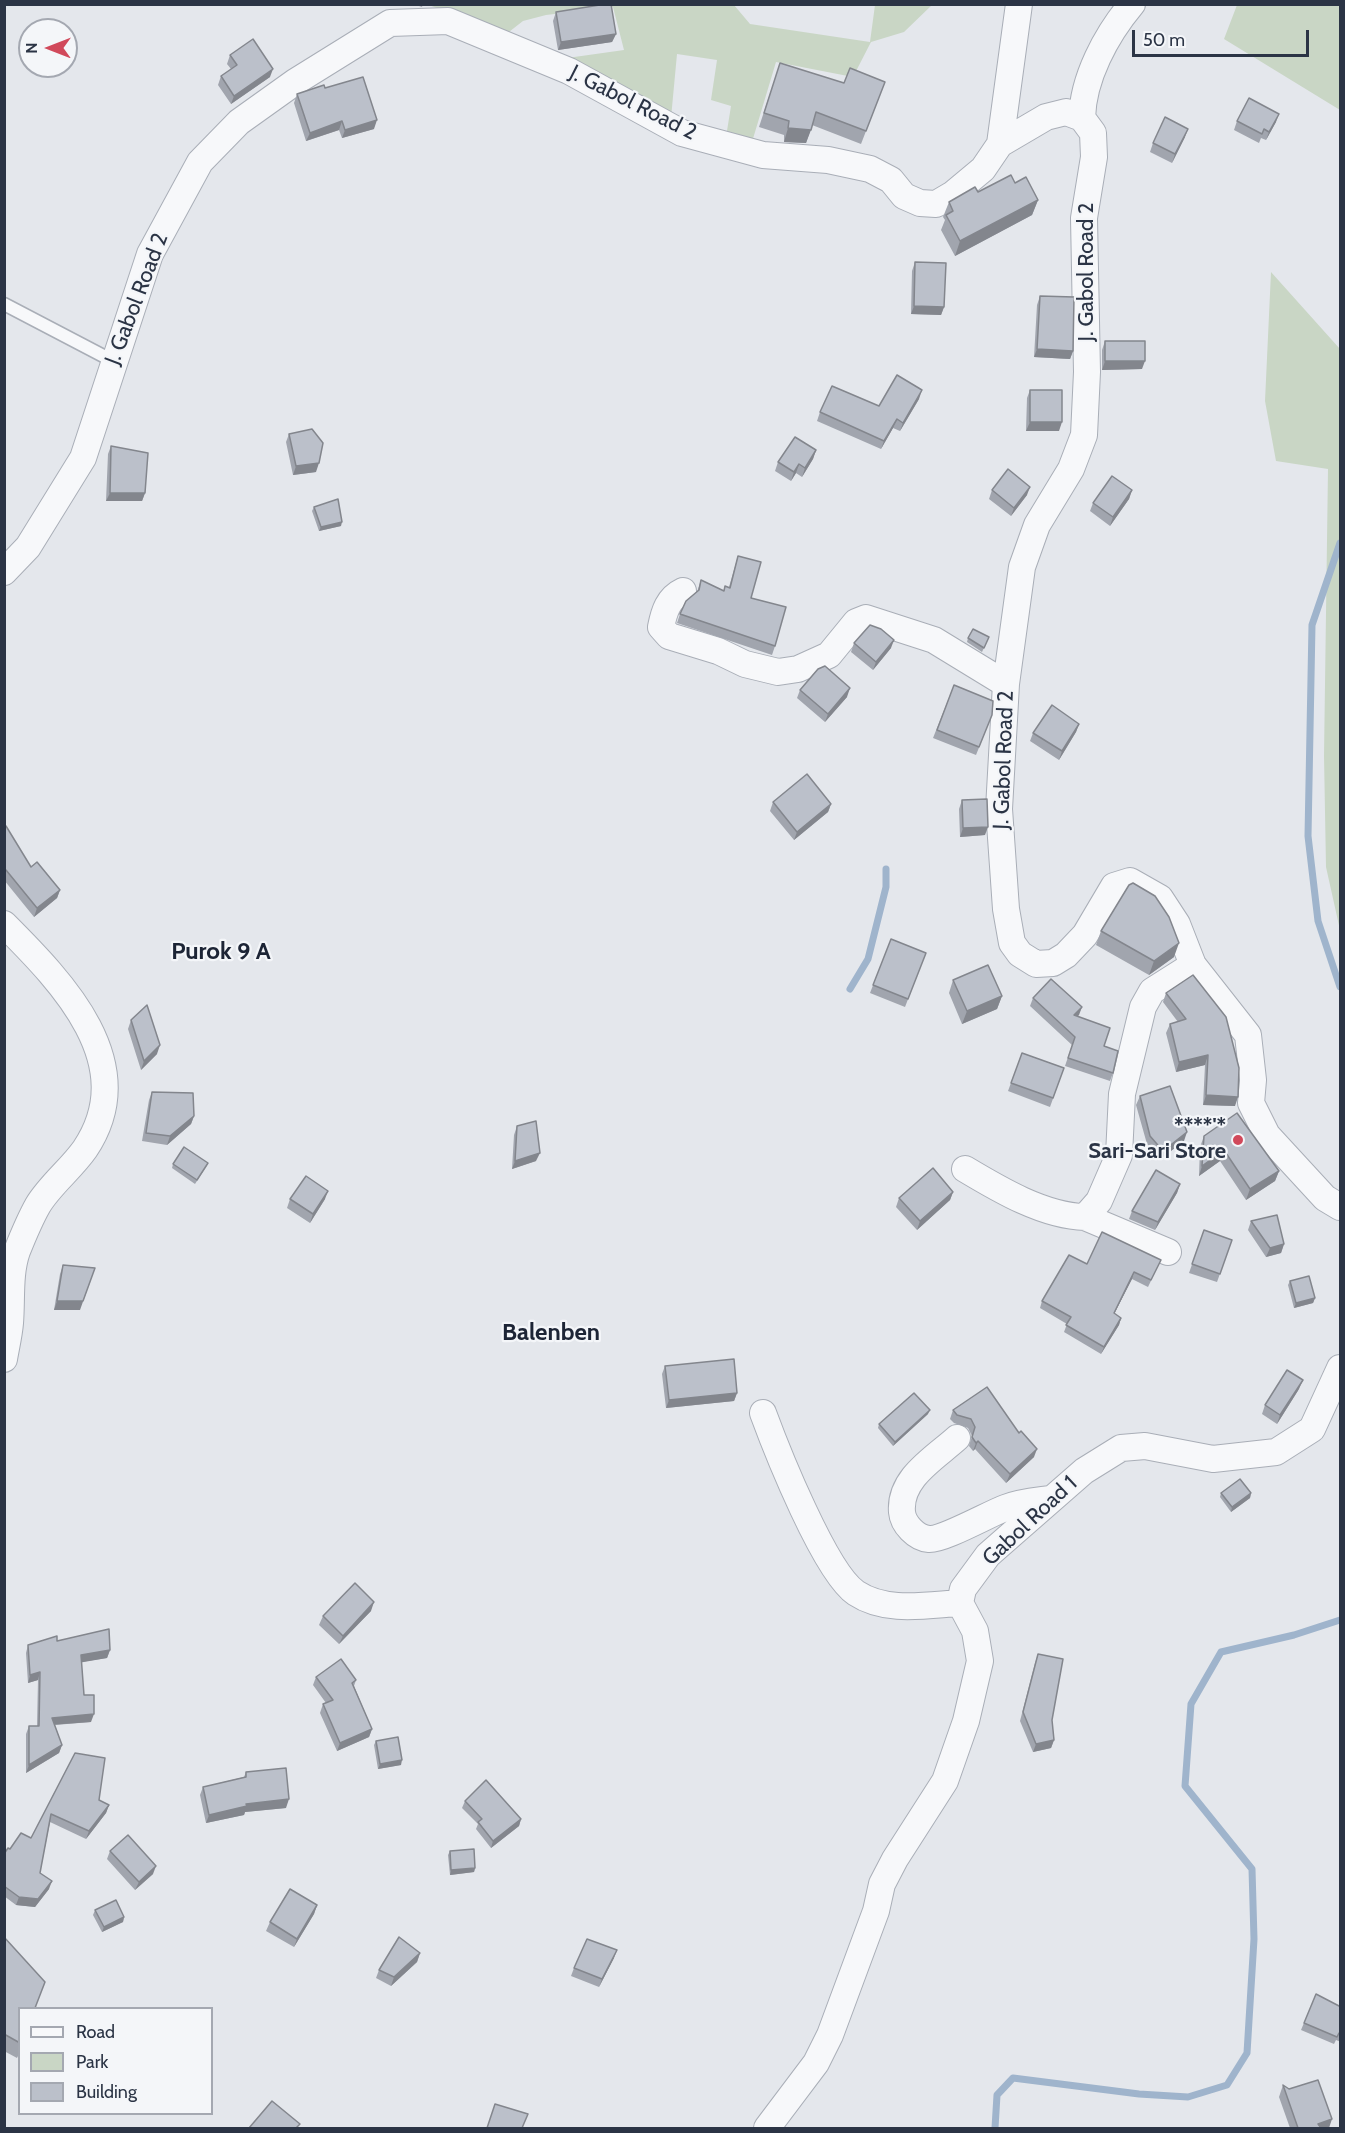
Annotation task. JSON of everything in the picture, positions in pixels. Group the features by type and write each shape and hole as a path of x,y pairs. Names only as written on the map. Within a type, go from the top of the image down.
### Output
{"street":[{"path":"1000,144 1019,4"},
{"path":"1082,118 1082,98 1091,72 1121,17 1132,4"},
{"name":"J. Gabol Road 2","path":"4,572 28,547 83,458 150,254 200,162 239,122 296,82 390,23 448,21 569,71 682,133 763,155 828,160 870,169 891,180 904,196 920,203 936,204 971,182 1000,144 1046,117 1066,112 1082,118 1093,133 1094,157 1084,218 1087,372 1084,435 1071,469 1037,525 1022,567 1006,684 999,809 1006,909 1012,943 1020,954 1036,964 1053,963 1066,955 1085,935 1114,886 1130,881 1149,890 1170,910 1193,965 1248,1035 1253,1080 1251,1103 1259,1121 1285,1155 1325,1197 1341,1207"},
{"path":"683,591 674,595 664,611 661,627 669,636 718,651 745,664 778,672 798,669 829,655 856,622 866,618 934,640 1006,684"},
{"path":"4,924 59,984 89,1028 103,1060 107,1090 101,1118 85,1149 39,1204 16,1252 4,1359"},
{"path":"1085,1217 1099,1201 1119,1155 1122,1094 1143,1007 1152,991 1193,965"},
{"path":"965,1169 1039,1206 1085,1217 1168,1252"},
{"name":"Gabol Road 1","path":"960,1603 963,1589 988,1555 1084,1471 1121,1448 1144,1446 1213,1459 1276,1452 1312,1429 1341,1368"},
{"path":"763,1413 783,1467 819,1538 841,1575 855,1592 876,1602 897,1606 960,1603 975,1631 980,1661 966,1721 945,1781 895,1859 882,1884 876,1911 830,2036 816,2063 767,2128"},
{"path":"957,1438 916,1473 904,1495 901,1504 902,1520 915,1533 929,1539 944,1536 1023,1502 1050,1499"}],"lane":[{"path":"4,304 113,361"}],"green space":[{"path":"429,5 734,5 750,24 870,42 875,5 932,5 904,32 871,42 853,77 776,62 752,142 726,137 731,106 711,100 717,60 677,54 671,118 560,59 624,50 613,7 546,15 523,21 505,35"},
{"path":"1237,5 1340,5 1340,110 1224,39"},
{"path":"1271,272 1340,349 1340,930 1326,867 1324,756 1328,469 1276,461 1265,401"}],"building":[{"path":"611,4 616,34 561,42 556,12"},
{"path":"253,39 273,69 234,96 221,76 237,65 230,55"},
{"path":"780,63 844,83 850,68 885,82 866,131 816,112 811,130 788,128 789,121 764,113"},
{"path":"363,77 377,120 345,130 342,121 310,133 297,94 324,85 325,88"},
{"path":"1249,98 1279,114 1269,132 1264,129 1262,134 1237,121"},
{"path":"1165,117 1188,129 1175,154 1153,143"},
{"path":"1011,175 1015,183 1026,177 1038,200 960,241 946,215 953,211 949,202 975,187 978,192"},
{"path":"915,262 946,263 944,307 914,306"},
{"path":"1040,296 1074,297 1073,351 1037,349"},
{"path":"1105,341 1145,341 1145,361 1105,361"},
{"path":"897,375 922,390 903,423 897,419 884,441 820,412 832,386 879,406"},
{"path":"1030,390 1062,390 1062,422 1030,422"},
{"path":"312,429 323,443 319,463 296,466 289,434"},
{"path":"795,437 816,450 805,468 799,464 794,472 778,462"},
{"path":"111,446 148,453 145,493 110,493"},
{"path":"1008,469 1030,487 1014,508 992,490"},
{"path":"1112,476 1132,490 1113,517 1093,503"},
{"path":"338,499 342,522 321,527 314,507"},
{"path":"738,556 761,562 751,598 786,607 775,646 680,614 686,601 699,590 701,580 724,591 725,586 730,588"},
{"path":"870,625 881,629 894,640 876,662 854,643"},
{"path":"973,629 989,637 984,648 968,638"},
{"path":"825,666 850,688 828,714 800,690 818,669"},
{"path":"954,685 993,701 992,715 979,747 937,730"},
{"path":"1052,705 1079,724 1062,751 1033,733"},
{"path":"807,774 831,804 797,832 773,802"},
{"path":"987,799 988,827 963,828 962,800"},
{"path":"6,826 31,867 37,862 60,890 37,908 6,870 4,871 4,827"},
{"path":"1133,883 1155,896 1169,917 1179,943 1154,961 1101,931 1129,885"},
{"path":"891,939 926,953 908,999 873,985"},
{"path":"988,965 1002,996 967,1011 953,980"},
{"path":"1193,975 1226,1017 1239,1068 1238,1097 1206,1095 1208,1055 1179,1062 1170,1024 1186,1019 1166,993"},
{"path":"1051,979 1082,1007 1074,1015 1110,1028 1104,1046 1118,1051 1113,1073 1068,1058 1075,1037 1033,998"},
{"path":"147,1005 160,1045 144,1061 131,1020"},
{"path":"1022,1053 1064,1068 1053,1098 1011,1083"},
{"path":"1170,1086 1187,1132 1163,1151 1150,1136 1140,1096"},
{"path":"152,1092 193,1093 194,1116 170,1136 146,1133"},
{"path":"1237,1113 1279,1171 1250,1189 1224,1150 1202,1166 1204,1136"},
{"path":"536,1121 540,1153 515,1161 517,1126"},
{"path":"184,1147 208,1163 197,1180 173,1164"},
{"path":"933,1168 953,1192 920,1221 899,1198"},
{"path":"1156,1170 1180,1184 1158,1222 1132,1211"},
{"path":"306,1176 328,1191 313,1214 290,1199"},
{"path":"1277,1215 1284,1244 1270,1248 1251,1221"},
{"path":"1204,1230 1232,1240 1220,1274 1192,1264"},
{"path":"1102,1232 1161,1260 1151,1280 1134,1272 1114,1313 1121,1318 1104,1347 1066,1325 1071,1317 1042,1301 1069,1255 1087,1264"},
{"path":"63,1265 95,1268 83,1301 57,1301"},
{"path":"1309,1276 1315,1298 1296,1303 1290,1281"},
{"path":"734,1359 737,1393 669,1400 665,1366"},
{"path":"1287,1370 1303,1380 1280,1415 1265,1405"},
{"path":"987,1387 1019,1433 1021,1431 1037,1449 1010,1474 978,1441 976,1443 972,1437 975,1427 971,1419 957,1415 953,1410"},
{"path":"914,1393 930,1410 895,1442 879,1424"},
{"path":"1240,1479 1251,1493 1232,1507 1221,1493"},
{"path":"355,1583 374,1602 343,1636 323,1616"},
{"path":"109,1629 110,1650 81,1655 84,1695 94,1695 94,1714 52,1718 62,1745 29,1765 29,1726 39,1726 40,1672 30,1675 28,1645 57,1636 57,1641"},
{"path":"1038,1654 1063,1659 1052,1720 1054,1740 1036,1744 1023,1712"},
{"path":"341,1659 356,1680 352,1683 372,1729 340,1743 323,1704 333,1700 316,1677"},
{"path":"398,1737 402,1760 380,1764 376,1741"},
{"path":"75,1753 105,1758 99,1800 109,1805 89,1831 51,1814 40,1873 52,1881 38,1899 19,1897 4,1886 4,1854 21,1833 31,1838"},
{"path":"286,1768 289,1799 246,1804 247,1806 209,1815 203,1787 246,1777 246,1772"},
{"path":"486,1780 521,1819 493,1841 478,1822 482,1819 465,1801"},
{"path":"128,1835 156,1866 139,1882 110,1851"},
{"path":"474,1849 475,1868 451,1870 450,1851"},
{"path":"290,1889 317,1905 297,1939 270,1922"},
{"path":"116,1900 124,1917 104,1927 95,1910"},
{"path":"4,1937 45,1982 35,2007 18,2007 18,2042 4,2034"},
{"path":"399,1937 420,1953 394,1977 379,1970"},
{"path":"587,1939 617,1950 602,1979 574,1968"},
{"path":"1316,1994 1341,2007 1341,2033 1337,2037 1304,2023"},
{"path":"1318,2080 1332,2119 1318,2124 1321,2128 1298,2128 1283,2085 1289,2089"},
{"path":"272,2101 300,2124 296,2128 249,2128"},
{"path":"495,2104 528,2114 522,2128 487,2128"}],"waterway":[{"path":"1340,543 1312,625 1308,836 1318,921 1340,987"},
{"path":"850,989 868,959 886,887 886,869"},
{"path":"995,2128 997,2095 1013,2078 1139,2094 1188,2097 1227,2085 1247,2053 1254,1939 1252,1869 1185,1786 1191,1704 1221,1652 1294,1635 1340,1620"}],"place":[{"name":"****'* Sari-Sari Store","path":"1238,1140"}],"district":[{"name":"Purok 9 A","path":"221,952"},
{"name":"Balenben","path":"551,1333"}]}
